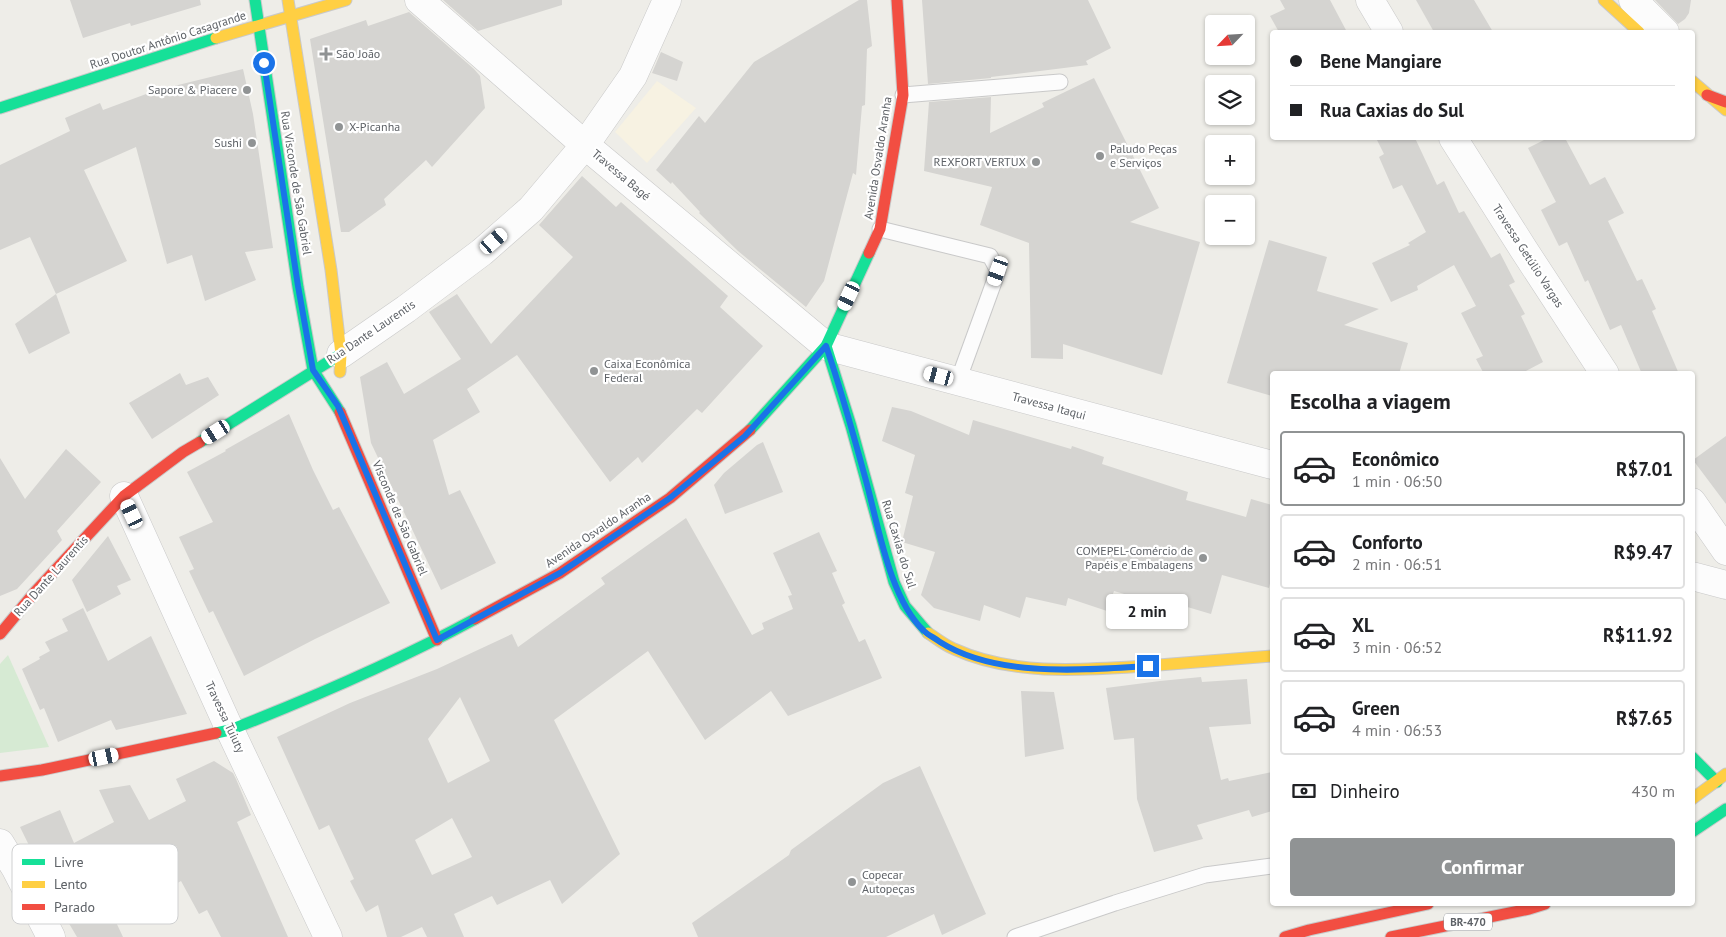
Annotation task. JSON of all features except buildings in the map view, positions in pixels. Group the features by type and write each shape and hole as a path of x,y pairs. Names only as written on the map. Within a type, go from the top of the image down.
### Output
{"main road":[{"name":"Rua Visconde de São Gabriel","path":"255,0 298,286 313,370"},
{"name":"Rua Visconde de São Gabriel","path":"288,0 330,270 340,374"},
{"name":"Rua Doutor Antônio Casagrande","path":"0,108 346,0"},
{"name":"Avenida Osvaldo Aranha","path":"0,776 42,770 230,730 330,690 437,640 560,573 670,498 745,436 826,346 880,229 903,95 897,0"},
{"path":"1604,0 1637,30"},
{"path":"1695,85 1726,110"},
{"path":"1707,95 1726,102"},
{"path":"1707,95 1722,123"},
{"name":"Rua Caxias do Sul","path":"826,346 856,441 894,581 905,607 924,632 952,649 982,660 1048,669 1080,670 1270,656"},
{"name":"Rua Dante Laurentis","path":"0,634 35,592 124,496 184,452 313,370 340,374"},
{"name":"Visconde de São Gabriel","path":"313,370 338,406 437,640"},
{"name":"Visconde de São Gabriel","path":"338,406 340,374"},
{"path":"1695,759 1721,778 1695,797"},
{"path":"1695,830 1724,813"},
{"path":"1286,937 1412,906"},
{"name":"BR-470","path":"1391,937 1529,910 1540,906"}],"street":[{"name":"Travessa Bagé","path":"419,0 585,145 826,346"},
{"name":"Rua Dante Laurentis","path":"340,374 406,309 482,252 531,209 585,145 633,76 667,0"},
{"path":"1370,0 1388,30"},
{"path":"1633,0 1662,30"},
{"name":"Travessa Getúlio Vargas","path":"1454,140 1603,371"},
{"name":"Travessa Itaqui","path":"826,346 1270,464"},
{"name":"Travessa Tuiuty","path":"124,496 230,730 328,937"},
{"path":"1695,506 1726,551"},
{"path":"1695,577 1726,585"},
{"path":"0,844 12,863"},
{"path":"44,924 51,937"}],"lane":[{"path":"903,95 1060,82"},
{"path":"880,229 990,256 995,263 998,271 958,381"},
{"path":"1015,937 1205,875 1270,866"}],"shaded area":[{"path":"657,81 696,108 647,163 615,132"}],"green space":[{"path":"8,655 49,747 0,753 0,664"}],"traffic: fast":[{"path":"255,0 298,287 313,370 340,412"},
{"path":"0,108 216,38"},
{"path":"750,430 826,346 869,253"},
{"path":"826,346 851,426 894,582 905,606 928,633"},
{"path":"200,442 341,354"},
{"path":"216,733 230,730 293,705 415,650 475,619"},
{"path":"1695,760 1717,782"},
{"path":"1695,830 1726,809"}],"traffic: slow":[{"path":"288,0 331,270 341,354 340,372"},
{"path":"216,38 346,0"},
{"path":"1604,0 1637,30"},
{"path":"1695,84 1726,110"},
{"path":"928,633 950,647 977,658 1000,664 1048,669 1122,668 1270,656"},
{"path":"1695,797 1726,774"}],"traffic: jam":[{"path":"869,253 880,229 903,95 897,0"},
{"path":"1707,95 1726,102"},
{"path":"340,412 437,640"},
{"path":"475,619 560,573 670,498 750,430"},
{"path":"0,634 35,592 124,496 183,452 200,442"},
{"path":"0,776 42,770 216,733"},
{"path":"1285,937 1419,906"},
{"path":"1391,937 1539,906"}],"place":[{"name":"São João","path":"326,54"},
{"name":"Sapore & Piacere","path":"247,90"},
{"name":"X-Picanha","path":"339,127"},
{"name":"Sushi","path":"252,143"},
{"name":"Paludo Peças e Serviços","path":"1100,156"},
{"name":"REXFORT VERTUX","path":"1036,162"},
{"name":"Caixa Econômica Federal","path":"594,371"},
{"name":"COMEPEL-Comércio de Papéis e Embalagens","path":"1203,558"},
{"name":"Copecar Autopeças","path":"852,882"}],"route":[{"path":"264,63 298,286 313,370 338,406 437,640 560,573 670,498 745,436 826,346 856,441 884,550 894,581 905,607 924,632 952,649 982,660 1014,666 1080,670 1148,666"}]}
